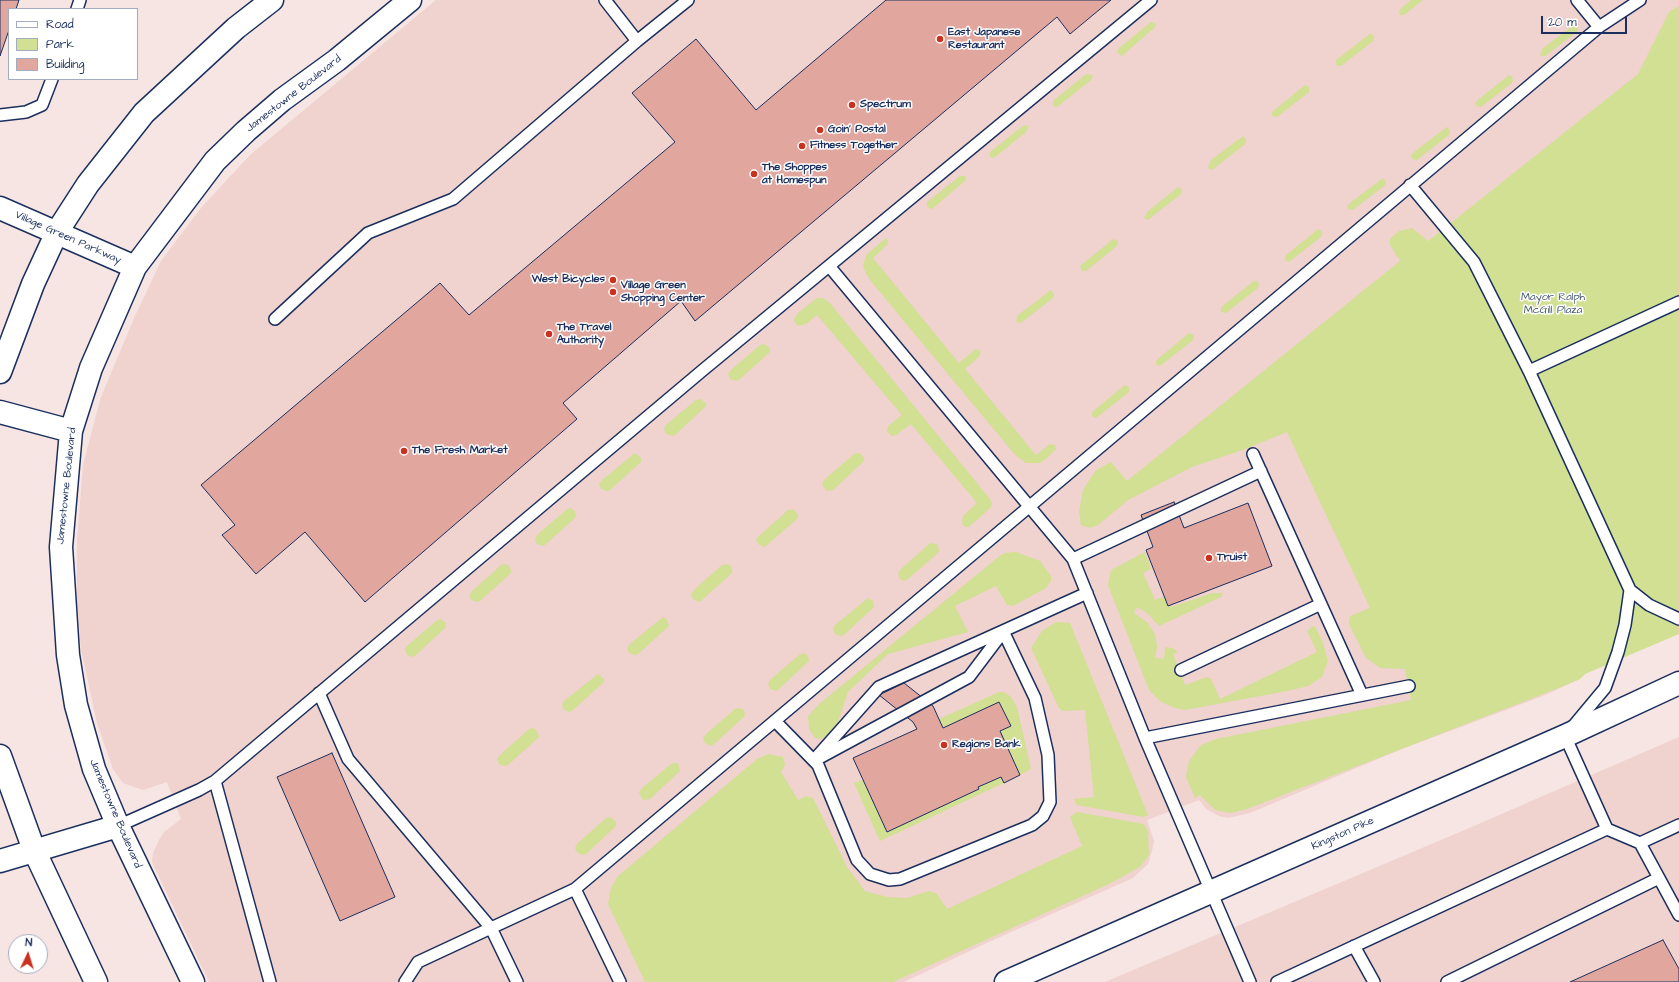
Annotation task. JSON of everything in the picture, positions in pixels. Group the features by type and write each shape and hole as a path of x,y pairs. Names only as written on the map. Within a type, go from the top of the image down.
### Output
{"street":[{"path":"0,372 33,284 57,232 88,184 144,114 236,28 272,0"},
{"name":"Jamestowne Boulevard","path":"192,982 118,826 94,769 76,705 68,655 61,547 71,431 91,368 135,267 215,161 246,131 282,100 371,34 410,0"},
{"name":"Village Green Parkway","path":"0,208 135,267"},
{"path":"0,412 71,431"},
{"name":"Kingston Pike","path":"1006,982 1565,736 1679,683"},
{"path":"0,756 34,850 96,982"},
{"path":"0,861 118,826"}],"lane":[{"path":"605,0 637,41"},
{"path":"274,319 368,234 453,199 637,41 688,0"},
{"path":"118,826 199,790 215,781 829,266 1151,0"},
{"path":"1577,0 1599,27"},
{"path":"405,982 418,962 575,889 1599,27 1640,0"},
{"path":"0,115 26,112 42,105 52,80"},
{"path":"1410,185 1474,262 1529,371 1630,590 1649,605 1679,619"},
{"path":"829,266 1030,505 1073,559 1145,738 1250,982"},
{"path":"1529,371 1679,302"},
{"path":"1254,454 1362,695"},
{"path":"1073,559 1261,471"},
{"path":"1630,590 1625,625 1618,652 1605,688 1565,736 1607,829 1640,843 1679,915"},
{"path":"814,760 879,687 1087,593"},
{"path":"1181,670 1321,604"},
{"path":"775,720 818,765 857,860 870,874 882,878 900,879 1032,825 1043,816 1050,802 1048,755 1036,698 1003,631"},
{"path":"814,760 970,677 1003,631"},
{"path":"1145,738 1409,686"},
{"path":"319,693 348,759 491,928 518,982"},
{"path":"215,781 270,982"},
{"path":"1640,843 1679,826"},
{"path":"1277,982 1607,829"},
{"path":"1447,982 1659,878"},
{"path":"575,889 620,982"},
{"path":"1354,946 1374,982"}],"shaded area":[{"name":"Village Green Shopping Center","path":"436,0 1679,0 1679,16 1647,58 1639,74 1428,241 1592,666 1580,679 1543,696 1397,751 1250,813 1228,818 1219,816 1206,809 1199,800 1147,820 1154,841 1152,851 1148,864 1133,878 991,941 904,982 209,982 152,862 153,853 164,832 181,819 167,782 143,790 123,783 113,769 97,723 81,649 77,600 77,541 83,465 101,397 135,316 161,261 201,208 250,155"},
{"path":"1679,737 1679,982 1105,982 1467,829"}],"green space":[{"path":"1411,0 1423,0 1404,15 1400,15 1399,10"},
{"name":"Mayor Ralph McGill Plaza","path":"1679,6 1679,634 1585,674 1580,679 1556,689 1247,809 1230,813 1215,810 1200,795 1195,798 1186,777 1189,761 1201,745 1216,739 1411,700 1405,669 1380,668 1366,658 1349,624 1350,616 1370,608 1287,432 1243,450 1192,467 1128,500 1098,525 1090,528 1081,525 1079,512 1083,490 1096,470 1111,462 1127,481 1400,261 1390,245 1390,239 1399,231 1412,228 1428,241 1638,74 1669,12"},
{"path":"1151,22 1156,24 1155,27 1122,56 1117,52 1119,48"},
{"path":"1575,24 1578,28 1577,32 1545,56 1540,56 1542,49"},
{"path":"1371,33 1374,37 1373,41 1341,66 1336,65 1336,60"},
{"path":"1086,74 1093,75 1091,80 1057,107 1053,106 1053,101"},
{"path":"1509,75 1512,76 1513,82 1481,107 1476,106 1475,103 1478,100"},
{"path":"1305,85 1309,87 1309,92 1277,117 1272,116 1272,112"},
{"path":"1024,125 1029,126 1027,131 994,158 990,157 990,152"},
{"path":"1447,127 1450,131 1449,135 1417,160 1412,159 1411,155 1414,152"},
{"path":"1243,136 1246,140 1245,144 1212,170 1208,168 1210,161"},
{"path":"960,176 965,176 966,180 932,209 927,207 927,202"},
{"path":"1383,178 1386,182 1385,185 1353,210 1348,209 1347,206 1350,203"},
{"path":"1178,187 1182,189 1181,194 1148,220 1144,218 1147,212"},
{"path":"1318,229 1322,231 1322,236 1289,262 1285,260 1285,256"},
{"path":"886,238 888,241 887,245 873,258 959,363 976,349 981,352 979,357 965,369 1036,455 1050,444 1055,445 1056,449 1046,459 1040,463 1026,463 1016,456 869,279 863,267 866,255"},
{"path":"1113,239 1118,241 1117,246 1086,271 1082,271 1080,266"},
{"path":"1254,281 1257,281 1259,284 1258,288 1226,313 1221,312 1221,307"},
{"path":"1051,290 1054,294 1053,298 1021,323 1016,322 1018,315"},
{"path":"817,298 823,298 829,302 990,499 992,503 991,507 969,527 965,527 962,523 963,516 977,503 911,424 896,435 892,436 887,432 888,426 902,415 817,315 806,324 798,326 794,322 794,319 798,313"},
{"path":"1189,333 1194,335 1193,340 1160,366 1156,364 1156,361 1159,358"},
{"path":"764,344 770,348 770,352 739,380 736,381 730,379 728,374 731,370 760,345"},
{"path":"1125,385 1129,387 1129,392 1096,418 1092,416 1092,412"},
{"path":"700,399 706,403 705,407 675,435 672,436 666,434 664,429 666,425 696,400"},
{"path":"635,453 641,458 641,462 610,490 607,491 601,489 599,484 602,480"},
{"path":"857,453 861,454 864,458 863,462 833,490 826,491 822,484 824,480"},
{"path":"570,508 575,511 576,517 546,544 543,546 537,544 535,539 537,535"},
{"path":"792,509 798,514 798,518 764,547 758,544 756,539 788,510"},
{"path":"933,543 938,545 939,552 908,579 905,581 900,579 898,574 900,570 929,544"},
{"path":"1016,552 1040,561 1051,576 1051,581 1046,588 1013,606 1007,605 996,586 955,606 968,632 888,654 848,692 835,731 821,739 815,738 809,729 808,716 818,705 997,558 1004,553"},
{"path":"1145,552 1151,569 1143,573 1155,600 1165,596 1171,607 1212,593 1223,593 1221,597 1159,626 1147,613 1137,607 1134,613 1147,622 1155,634 1157,647 1155,658 1164,659 1165,647 1172,648 1178,652 1173,654 1185,685 1207,677 1211,679 1220,699 1317,652 1307,631 1313,626 1316,628 1323,643 1328,661 1322,677 1308,686 1185,710 1175,708 1161,702 1149,690 1108,585 1111,570"},
{"path":"727,564 731,566 732,573 699,602 693,599 691,595 694,590 722,565"},
{"path":"501,565 508,565 511,573 480,601 477,602 471,600 469,595 472,591"},
{"path":"868,598 873,601 874,607 844,635 841,636 835,634 833,629 835,625"},
{"path":"663,617 667,620 669,626 638,654 635,655 629,653 627,648 630,644"},
{"path":"440,619 445,622 446,627 416,655 412,657 407,655 405,649 407,646"},
{"path":"1056,622 1070,623 1148,815 1143,817 1077,805 1074,799 1094,797 1085,710 1063,711 1059,708 1031,648 1042,631"},
{"path":"804,653 808,656 809,661 779,689 776,691 770,689 768,684 770,680 799,655"},
{"path":"598,674 604,679 604,682 573,710 570,712 564,710 562,705 564,701"},
{"path":"999,692 1004,692 1011,697 1017,707 1031,769 1020,775 1000,731 1011,726 999,702 943,728 939,719"},
{"path":"739,708 744,710 745,716 714,744 711,746 705,743 703,738 706,734 735,709"},
{"path":"533,728 537,731 539,737 508,765 505,766 499,764 497,759 500,755 529,729"},
{"path":"768,754 783,757 785,765 781,772 798,800 806,796 813,798 847,867 865,891 887,897 907,898 929,891 936,893 947,909 1082,846 1070,817 1077,812 1144,824 1148,832 1149,855 1140,867 1109,884 893,982 645,982 608,904 611,888 617,877 757,759"},
{"path":"674,763 678,763 680,771 650,799 643,800 639,793 641,789"},
{"path":"1001,777 1004,783 880,841 854,783 863,780 887,832 979,789 978,787"},
{"path":"610,817 616,822 616,826 586,854 582,855 577,852 575,848 577,844 606,818"}],"building":[{"path":"0,0 19,0 16,8 8,8 8,33 0,56"},
{"name":"Village Green Shopping Center","path":"886,0 1111,0 1070,34 1057,17 695,321 681,301 563,403 577,419 365,602 305,532 256,574 222,535 235,525 201,485 440,283 469,315 675,142 632,93 696,39 756,110"},
{"name":"Truist","path":"1174,502 1184,528 1248,503 1272,566 1168,606 1146,550 1153,547 1141,515"},
{"name":"Regions Bank","path":"904,683 933,706 943,728 999,702 1011,726 1000,731 1020,775 1004,783 1001,777 978,787 979,789 887,832 853,758 917,729 913,722 879,695"},
{"path":"332,753 395,897 340,921 277,777"},
{"path":"1663,940 1679,969 1679,982 1570,982"}],"place":[{"name":"East Japanese Restaurant","path":"940,39"},
{"name":"Spectrum","path":"852,105"},
{"name":"Goin' Postal","path":"820,130"},
{"name":"Fitness Together","path":"802,146"},
{"name":"The Shoppes at Homespun","path":"754,174"},
{"name":"West Bicycles","path":"613,280"},
{"name":"Village Green Shopping Center","path":"613,292"},
{"name":"The Travel Authority","path":"549,334"},
{"name":"The Fresh Market","path":"404,451"},
{"name":"Truist","path":"1209,558"},
{"name":"Regions Bank","path":"944,745"}]}
